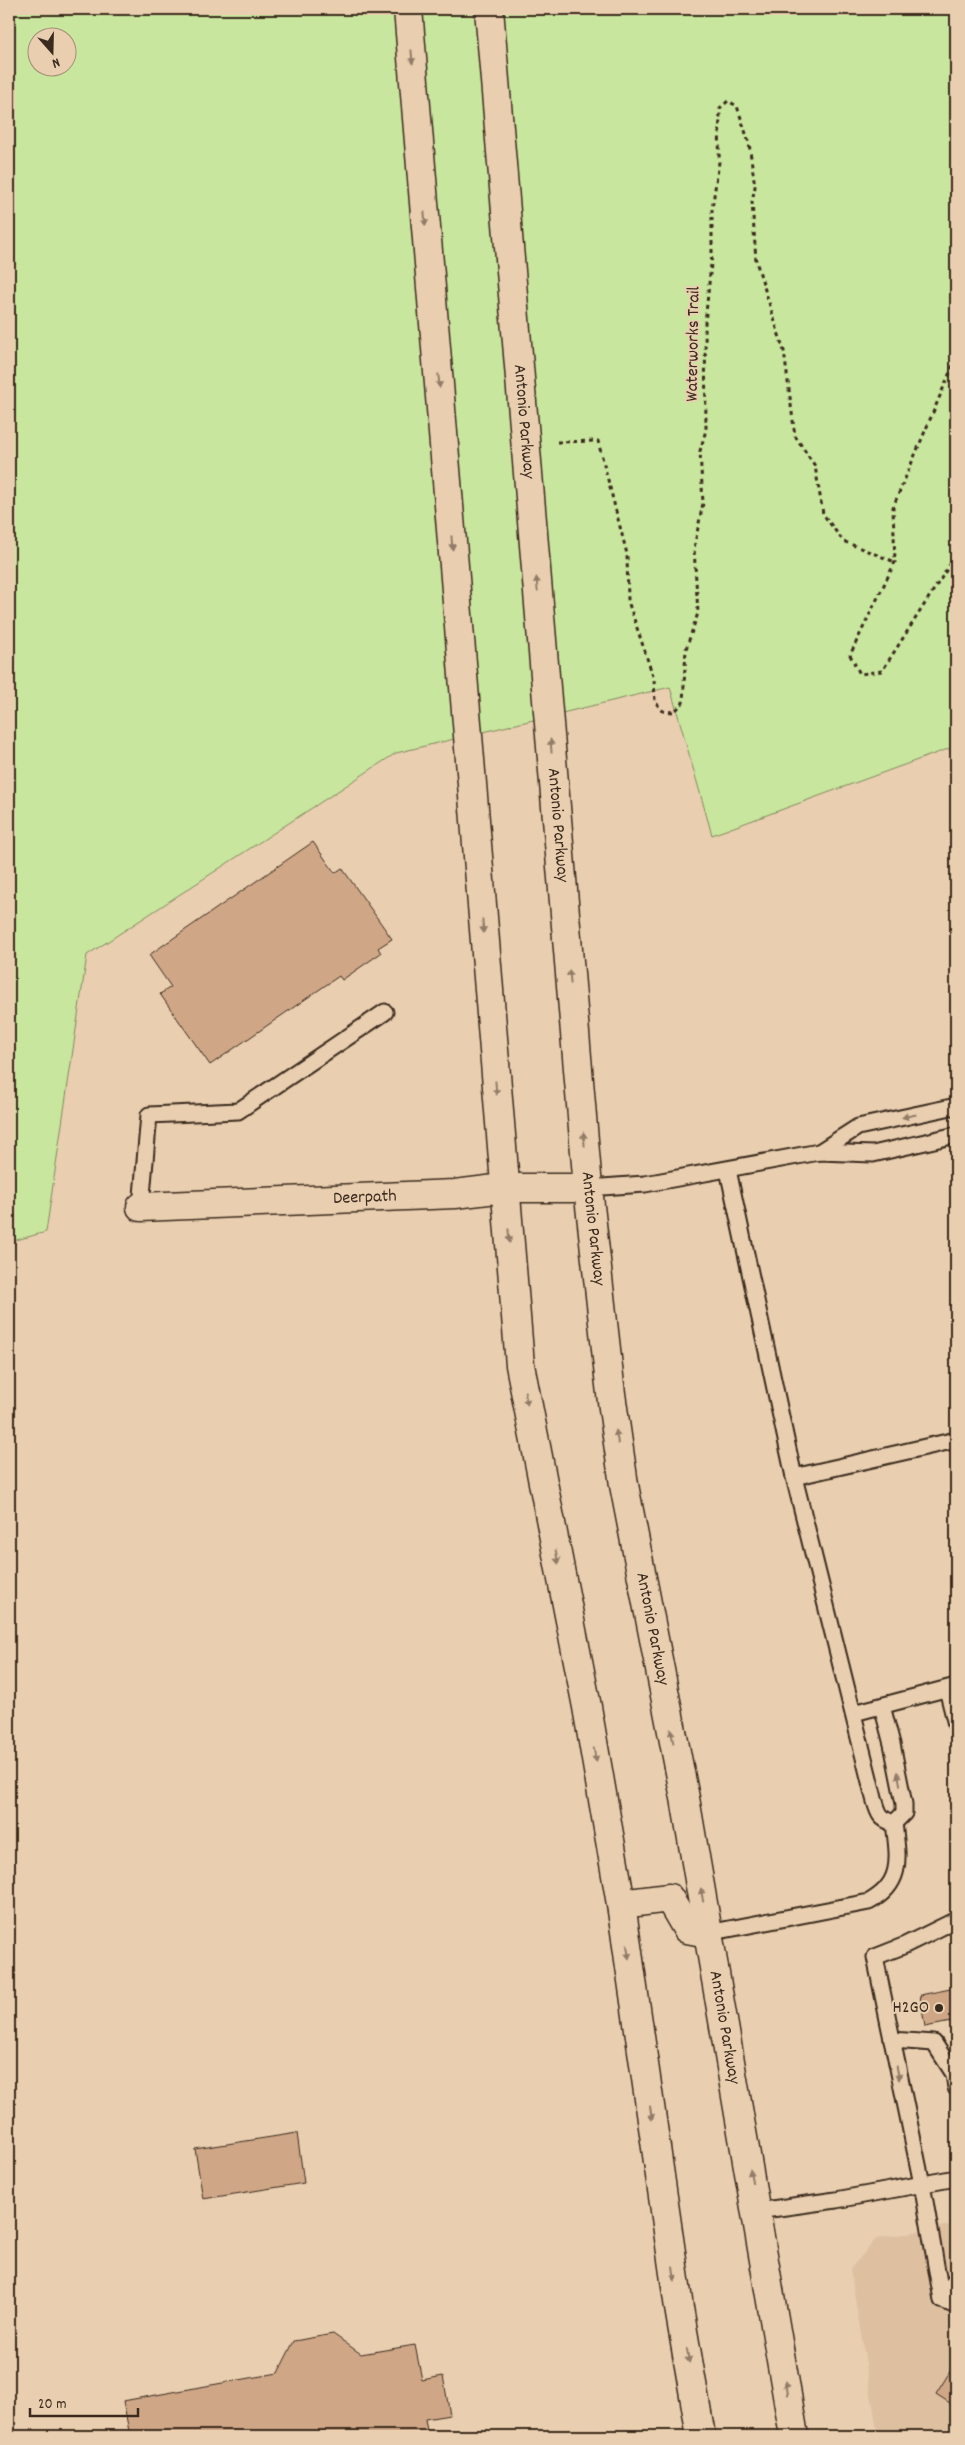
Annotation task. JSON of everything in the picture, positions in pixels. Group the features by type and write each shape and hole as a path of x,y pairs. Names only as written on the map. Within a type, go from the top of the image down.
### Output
{"main road":[{"path":"408,9 520,1365 587,1707 621,1904 678,2298 701,2436"},
{"name":"Antonio Parkway","path":"489,9 588,1188 624,1485 708,1933 794,2436"},
{"name":"Deerpath","path":"141,1207 455,1194 504,1188 588,1188"},
{"path":"621,1904 669,1898 687,1929 708,1933"}],"lane":[{"path":"141,1207 149,1115 238,1111 385,1012"},
{"path":"819,1152 858,1127 956,1106"},
{"path":"588,1188 645,1184 819,1152 873,1154 956,1136"},
{"path":"728,1170 794,1477 878,1813 884,1820 894,1823"},
{"path":"794,1477 956,1440"},
{"path":"854,1713 951,1688 956,1725"},
{"path":"882,1706 904,1804 904,1813 894,1823"},
{"path":"708,1933 869,1902 884,1893 898,1866 894,1823"},
{"path":"949,2303 874,1957 903,1946 956,1920"},
{"path":"892,2040 934,2042 954,2074 956,2088"},
{"path":"757,2211 956,2178"},
{"path":"949,2303 956,2279"}],"path":[{"name":"Waterworks Trail","path":"525,442 598,441 627,554 628,601 654,679 654,702 663,711 674,712 682,703 686,649 698,613 694,548 702,503 700,451 706,430 705,323 712,254 712,208 719,162 720,108 728,101 737,106 749,143 756,187 752,201 756,262 784,351 794,436 815,466 823,514 843,541 895,562"},
{"path":"956,358 893,507 895,562 850,655 860,674 882,671 956,555"}],"shaded area":[{"path":"956,2224 956,2436 878,2436 850,2269 876,2239"}],"green space":[{"path":"9,9 956,9 956,746 712,835 670,687 396,753 87,955 46,1232 9,1242"}],"building":[{"path":"313,842 335,873 342,868 392,939 378,948 381,953 342,980 339,976 210,1065 160,994 171,987 149,955"},
{"name":"H2GO","path":"956,1988 956,2021 925,2027 920,1995"},
{"path":"297,2133 304,2183 203,2199 195,2149"},
{"path":"333,2334 361,2354 415,2345 422,2380 443,2376 450,2415 425,2419 428,2436 130,2436 123,2401 278,2373 294,2341"},
{"path":"956,2362 956,2407 936,2394"}],"place":[{"name":"H2GO","path":"939,2008"}]}
